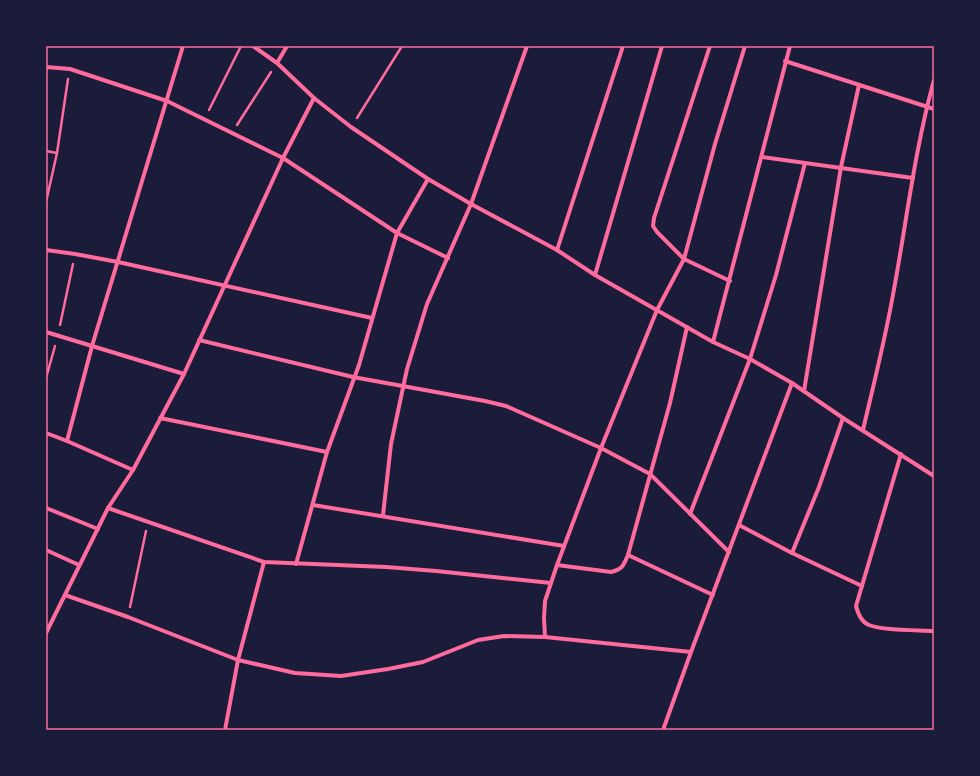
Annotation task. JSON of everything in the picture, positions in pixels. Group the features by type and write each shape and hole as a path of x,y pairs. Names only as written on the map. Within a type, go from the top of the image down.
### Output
{"street":[{"path":"67,441 92,346 183,46"},
{"path":"252,46 277,63 314,98 351,127 428,179 557,250 595,275 713,342 750,359 792,383 843,418 934,476"},
{"path":"277,63 287,46"},
{"path":"383,515 391,444 407,369 427,304 471,204 527,46"},
{"path":"557,250 623,46"},
{"path":"595,275 662,46"},
{"path":"710,46 654,218 653,226 684,259 730,281"},
{"path":"545,637 545,601 557,565 601,448 657,310 684,259 715,144 745,46"},
{"path":"713,342 790,46"},
{"path":"785,61 934,109"},
{"path":"46,67 70,69 167,102 283,158 397,233 448,258"},
{"path":"863,430 892,302 913,178 927,106 934,80"},
{"path":"804,391 841,167 859,85"},
{"path":"46,633 108,508 133,470 184,374 283,158 314,98"},
{"path":"762,157 913,178"},
{"path":"690,514 750,359 776,275 805,163"},
{"path":"296,564 327,452 358,365 397,233 428,179"},
{"path":"46,250 118,262 225,284 372,318"},
{"path":"557,565 611,572 623,567 628,555 670,403 687,327"},
{"path":"46,332 184,374"},
{"path":"199,340 353,377 485,400 506,406 601,448 650,474 729,552"},
{"path":"663,730 792,383"},
{"path":"160,418 327,452"},
{"path":"792,553 819,487 843,418"},
{"path":"46,433 133,470"},
{"path":"901,454 856,606 858,616 868,625 880,628 934,631"},
{"path":"313,505 383,515 564,546"},
{"path":"46,508 98,529"},
{"path":"108,508 264,562 386,567 552,583"},
{"path":"739,525 792,553 862,586"},
{"path":"46,550 79,566"},
{"path":"628,555 713,595"},
{"path":"225,730 238,660 264,562"},
{"path":"65,595 128,617 238,660 295,673 341,676 388,669 423,662 478,640 504,636 545,637 691,652"}],"path":[{"path":"204,120 241,46"},
{"path":"351,127 402,46"},
{"path":"232,134 277,63"},
{"path":"46,202 57,152 70,69"},
{"path":"46,151 57,152"},
{"path":"46,378 58,335 75,254"},
{"path":"128,617 148,522"}]}
